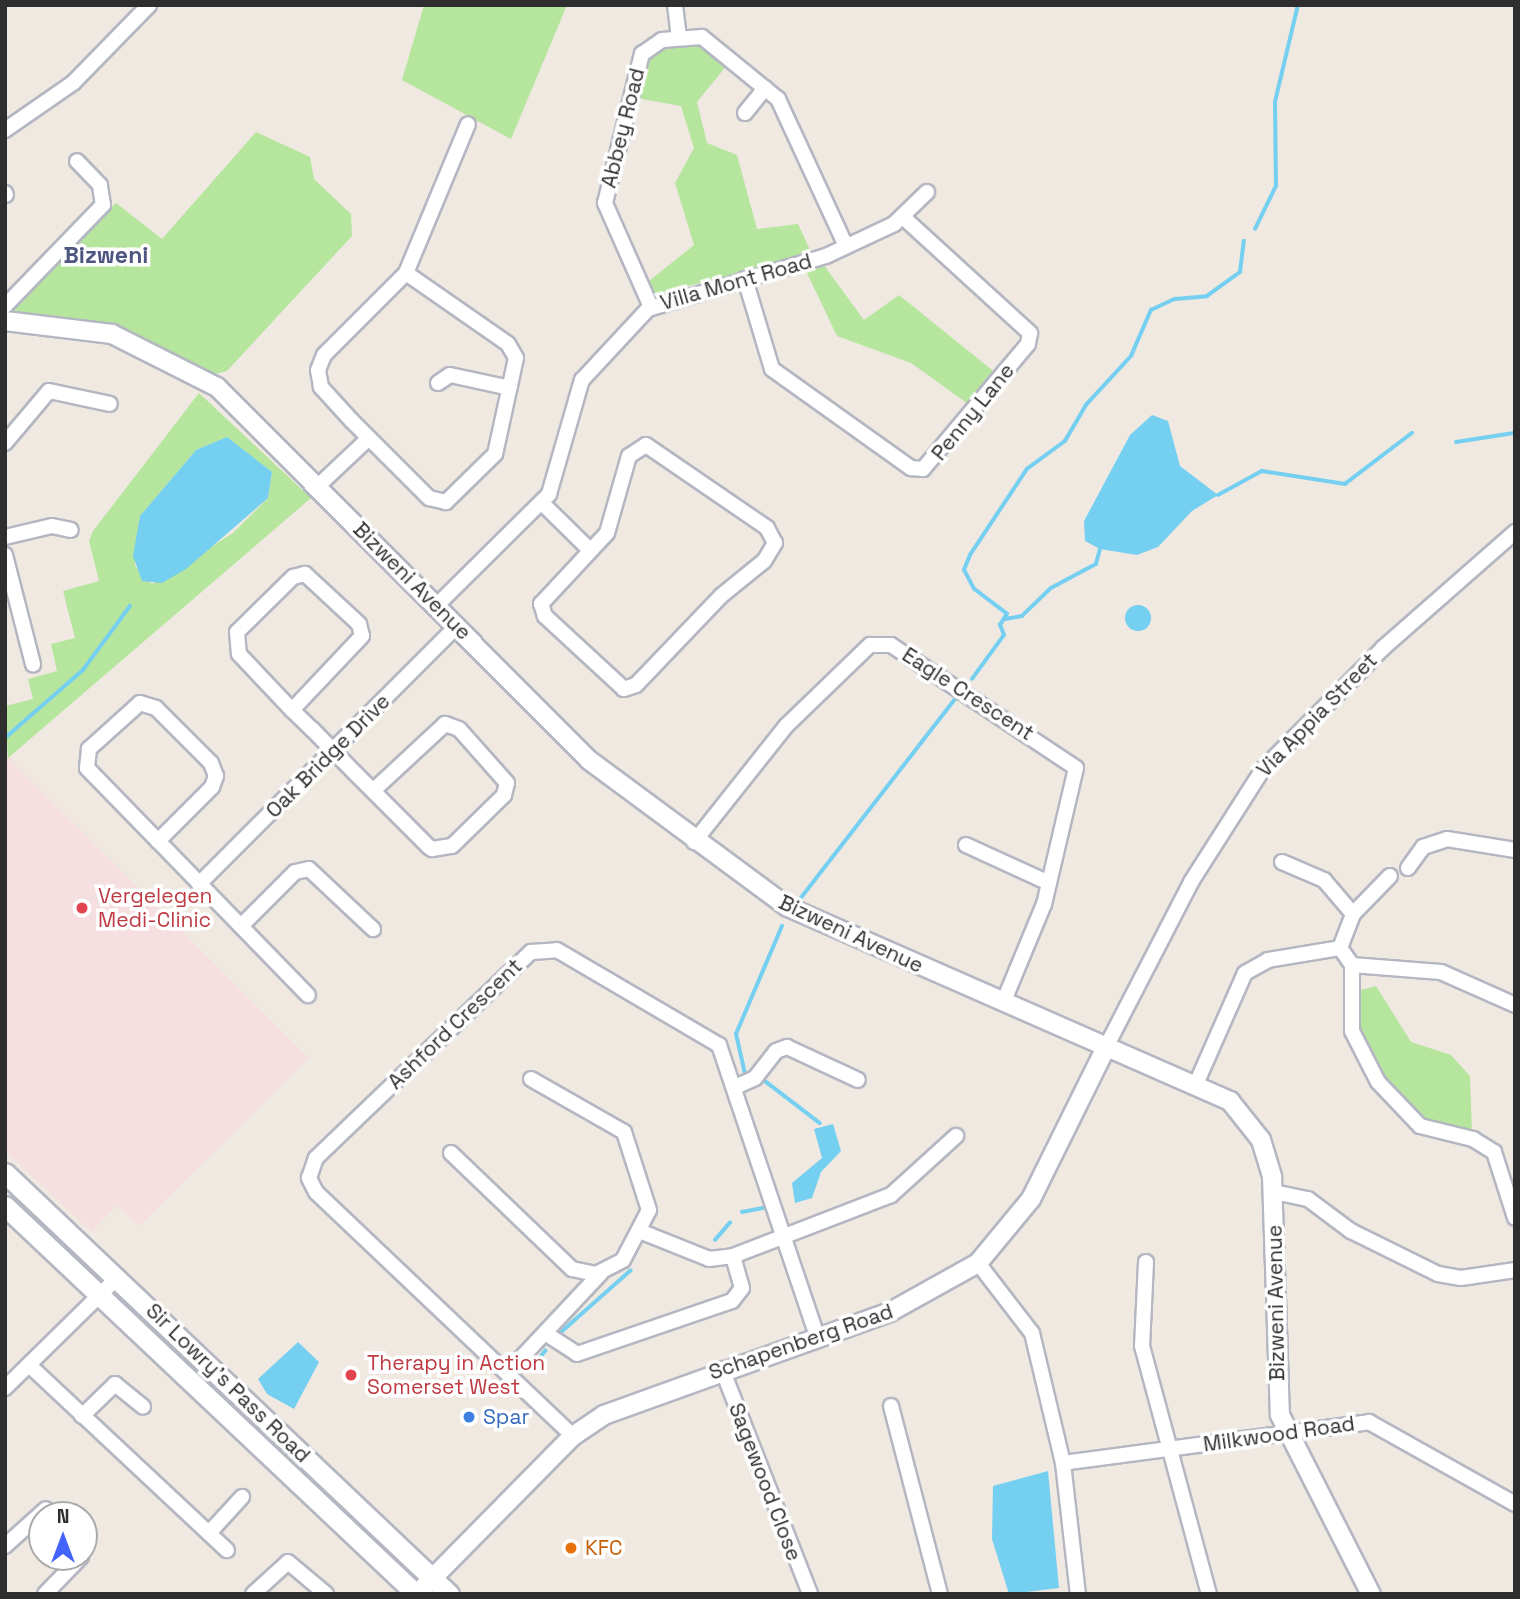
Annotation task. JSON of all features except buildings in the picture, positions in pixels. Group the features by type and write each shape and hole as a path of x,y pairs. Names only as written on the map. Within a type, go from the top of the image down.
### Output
{"main road":[{"name":"Sir Lowry's Pass Road","path":"5,1173 118,1277 449,1594"},
{"name":"Sir Lowry's Pass Road","path":"5,1206 416,1594"}],"street":[{"path":"5,130 73,83 149,5"},
{"path":"675,5 680,37 702,37 765,88 791,122 846,246"},
{"name":"Abbey Road","path":"651,307 606,204 642,54 654,43 680,37"},
{"path":"745,113 765,88"},
{"path":"406,273 511,347 516,362 495,454 446,502 429,498 321,387 319,364 406,273 468,124"},
{"path":"5,306 103,205 100,185 77,161"},
{"name":"Villa Mont Road","path":"436,606 542,503 556,482 582,380 651,307 846,246 904,218 927,191"},
{"name":"Penny Lane","path":"745,279 772,369 911,468 923,469 1028,344 1030,333 904,218"},
{"name":"Bizweni Avenue","path":"5,321 90,328 167,356 217,387 589,760 694,842 788,907 1230,1101 1261,1140 1274,1192 1275,1378 1287,1433 1371,1594"},
{"path":"438,383 450,375 510,388"},
{"path":"5,443 48,391 110,404"},
{"path":"318,486 369,438"},
{"path":"646,445 767,528 775,543 764,561 628,689 615,686 542,608 545,595 590,550 613,523 629,456 646,445"},
{"path":"542,503 590,550"},
{"path":"5,537 52,526 71,530"},
{"name":"Via Appia Street","path":"1106,1046 1191,882 1263,769 1382,648 1515,532"},
{"path":"5,555 33,664"},
{"path":"292,709 362,636 359,624 305,574 293,577 234,640 239,654 292,709 373,791 440,851 501,798 508,783 458,729 444,724 373,791"},
{"name":"Oak Bridge Drive","path":"200,884 456,627"},
{"name":"Eagle Crescent","path":"694,842 771,740 866,648 886,643 1074,764 1049,883 1003,1003"},
{"path":"158,841 212,787 216,776 211,763 156,708 140,703 89,749 86,764 158,841 308,995"},
{"path":"1408,868 1423,847 1447,839 1515,850"},
{"path":"966,845 1049,883"},
{"path":"1282,863 1324,880 1353,914"},
{"path":"241,926 295,872 309,869 373,929"},
{"path":"1340,948 1353,914 1390,876"},
{"path":"1340,948 1352,965 1353,1031 1378,1082 1420,1126 1473,1139 1494,1152 1515,1218"},
{"path":"1196,1084 1245,973 1268,960 1340,948"},
{"name":"Ashford Crescent","path":"573,1436 316,1192 309,1178 316,1158 539,949 557,950 711,1039 723,1052 817,1337"},
{"path":"1352,965 1441,972 1515,1005"},
{"name":"Schapenberg Road","path":"416,1594 573,1436 621,1406 912,1303 978,1263 1031,1199 1106,1046"},
{"path":"735,1087 755,1078 776,1051 787,1047 858,1080"},
{"path":"508,1373 601,1273 631,1253 642,1232 649,1203 624,1132 531,1079"},
{"path":"642,1232 709,1259 733,1256 891,1195 956,1136"},
{"path":"451,1153 572,1269 601,1273"},
{"path":"1274,1192 1308,1199 1352,1231 1438,1274 1461,1278 1515,1270"},
{"path":"545,1333 577,1354 732,1301 742,1288 733,1256"},
{"path":"1146,1262 1142,1346 1209,1594"},
{"path":"978,1263 1030,1328 1063,1463 1078,1594"},
{"path":"5,1388 118,1277"},
{"path":"29,1365 227,1550"},
{"name":"Sagewood Close","path":"722,1369 810,1594"},
{"path":"82,1416 115,1384 143,1407"},
{"path":"891,1406 940,1594"},
{"name":"Milkwood Road","path":"1063,1463 1287,1433 1379,1424 1515,1504"},
{"path":"209,1533 242,1497"},
{"path":"5,1546 28,1525"},
{"path":"253,1594 288,1562 326,1594"},
{"path":"45,1594 67,1571"}],"shaded area":[{"name":"Vergelegen Medi-Clinic","path":"5,753 309,1058 139,1226 118,1205 92,1232 5,1151"}],"green space":[{"path":"424,5 567,5 511,139 402,80"},
{"path":"696,40 728,64 697,102 707,143 737,155 757,229 798,224 812,254 657,294 644,285 694,245 675,183 694,148 681,106 636,98 650,50"},
{"path":"256,132 310,157 314,179 351,214 352,236 227,371 211,375 139,335 99,323 7,312 116,203 162,239"},
{"path":"823,264 864,320 899,295 997,374 971,406 911,363 837,336 806,271"},
{"path":"199,393 311,498 8,758 5,706 33,699 28,679 57,671 51,644 75,638 63,591 99,581 89,541 93,531","holes":["227,437 272,473 268,498 233,533 152,584 135,566 140,516 196,450"]},
{"path":"1376,986 1411,1042 1451,1055 1470,1076 1472,1135 1422,1123 1418,1109 1413,1112 1379,1074 1384,1071 1373,1070 1359,1041 1357,991"}],"water":[{"path":"1152,415 1168,421 1180,466 1218,495 1192,511 1158,547 1137,555 1100,549 1085,541 1084,521 1130,435"},
{"path":"227,437 272,472 268,498 186,569 162,583 142,581 133,556 140,516 196,450"},
{"path":"1138,605 1147,609 1151,618 1147,627 1138,631 1129,627 1125,618 1129,609"},
{"path":"833,1124 841,1151 821,1172 812,1198 795,1203 792,1183 822,1158 814,1129"},
{"path":"298,1342 319,1362 294,1409 267,1394 258,1379"},
{"path":"1048,1471 1059,1588 1009,1594 992,1539 993,1486"}],"waterway":[{"path":"1255,229 1276,186 1275,102 1298,5"},
{"path":"972,679 1004,635 1000,625 1007,614 974,589 964,570 970,555 1027,469 1065,441 1086,405 1131,356 1151,310 1175,299 1207,296 1240,272 1244,241"},
{"path":"1218,495 1262,471 1345,484 1412,433"},
{"path":"1456,442 1515,433"},
{"path":"1005,619 1022,616 1051,588 1096,564 1100,549"},
{"path":"5,738 83,670 130,606"},
{"path":"800,899 956,698"},
{"path":"745,1074 736,1034 782,926"},
{"path":"765,1081 820,1123"},
{"path":"742,1212 767,1207"},
{"path":"715,1240 730,1223"},
{"path":"560,1333 630,1271"},
{"path":"529,1371 545,1351"}],"place":[{"name":"Vergelegen Medi-Clinic","path":"82,908"},
{"name":"Therapy in Action Somerset West","path":"351,1375"},
{"name":"Spar","path":"469,1417"},
{"name":"KFC","path":"571,1548"}],"district":[{"name":"Bizweni","path":"106,255"}]}
